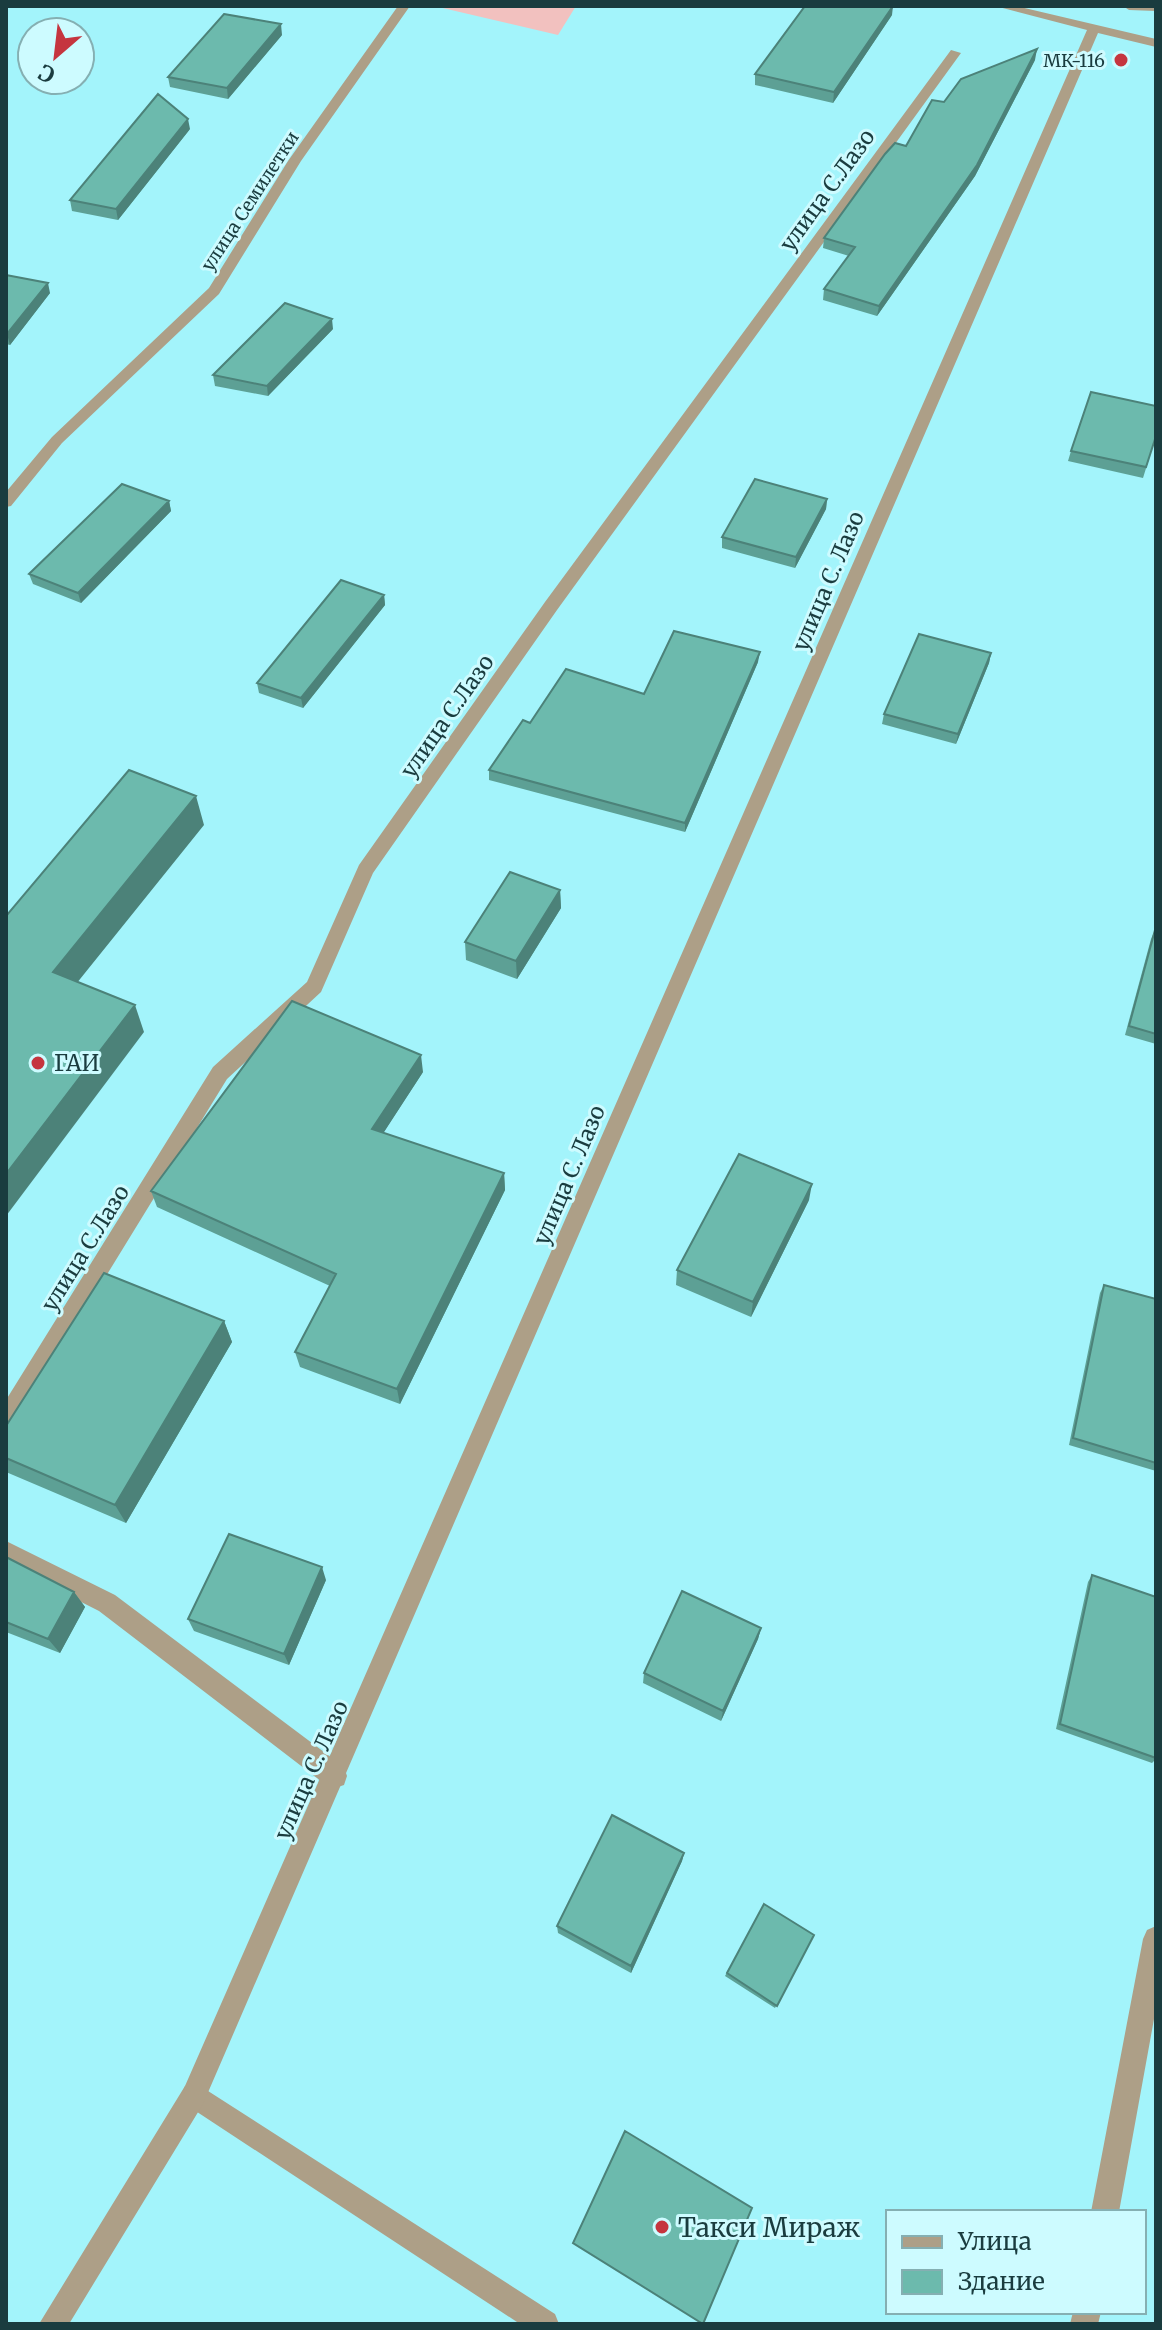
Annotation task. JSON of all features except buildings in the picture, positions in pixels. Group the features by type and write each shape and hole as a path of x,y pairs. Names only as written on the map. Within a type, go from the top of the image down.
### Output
{"street":[{"name":"улица Семилетки","path":"6,502 57,440 214,291 295,161 404,6"},
{"path":"1001,6 1156,43"},
{"path":"1129,6 1156,7"},
{"name":"улица С. Лазо","path":"53,2324 194,2095 1094,28"},
{"name":"улица С.Лазо","path":"6,1419 220,1073 314,987 365,870 551,606 955,53"},
{"path":"6,1552 107,1603 335,1776"},
{"path":"1105,2210 1156,1939"},
{"path":"194,2095 545,2324"}],"shaded area":[{"path":"434,6 576,6 558,35"}],"place":[{"name":"МК-116","path":"1121,60"},
{"name":"ГАИ","path":"38,1063"},
{"name":"Такси Мираж","path":"662,2227"}]}
